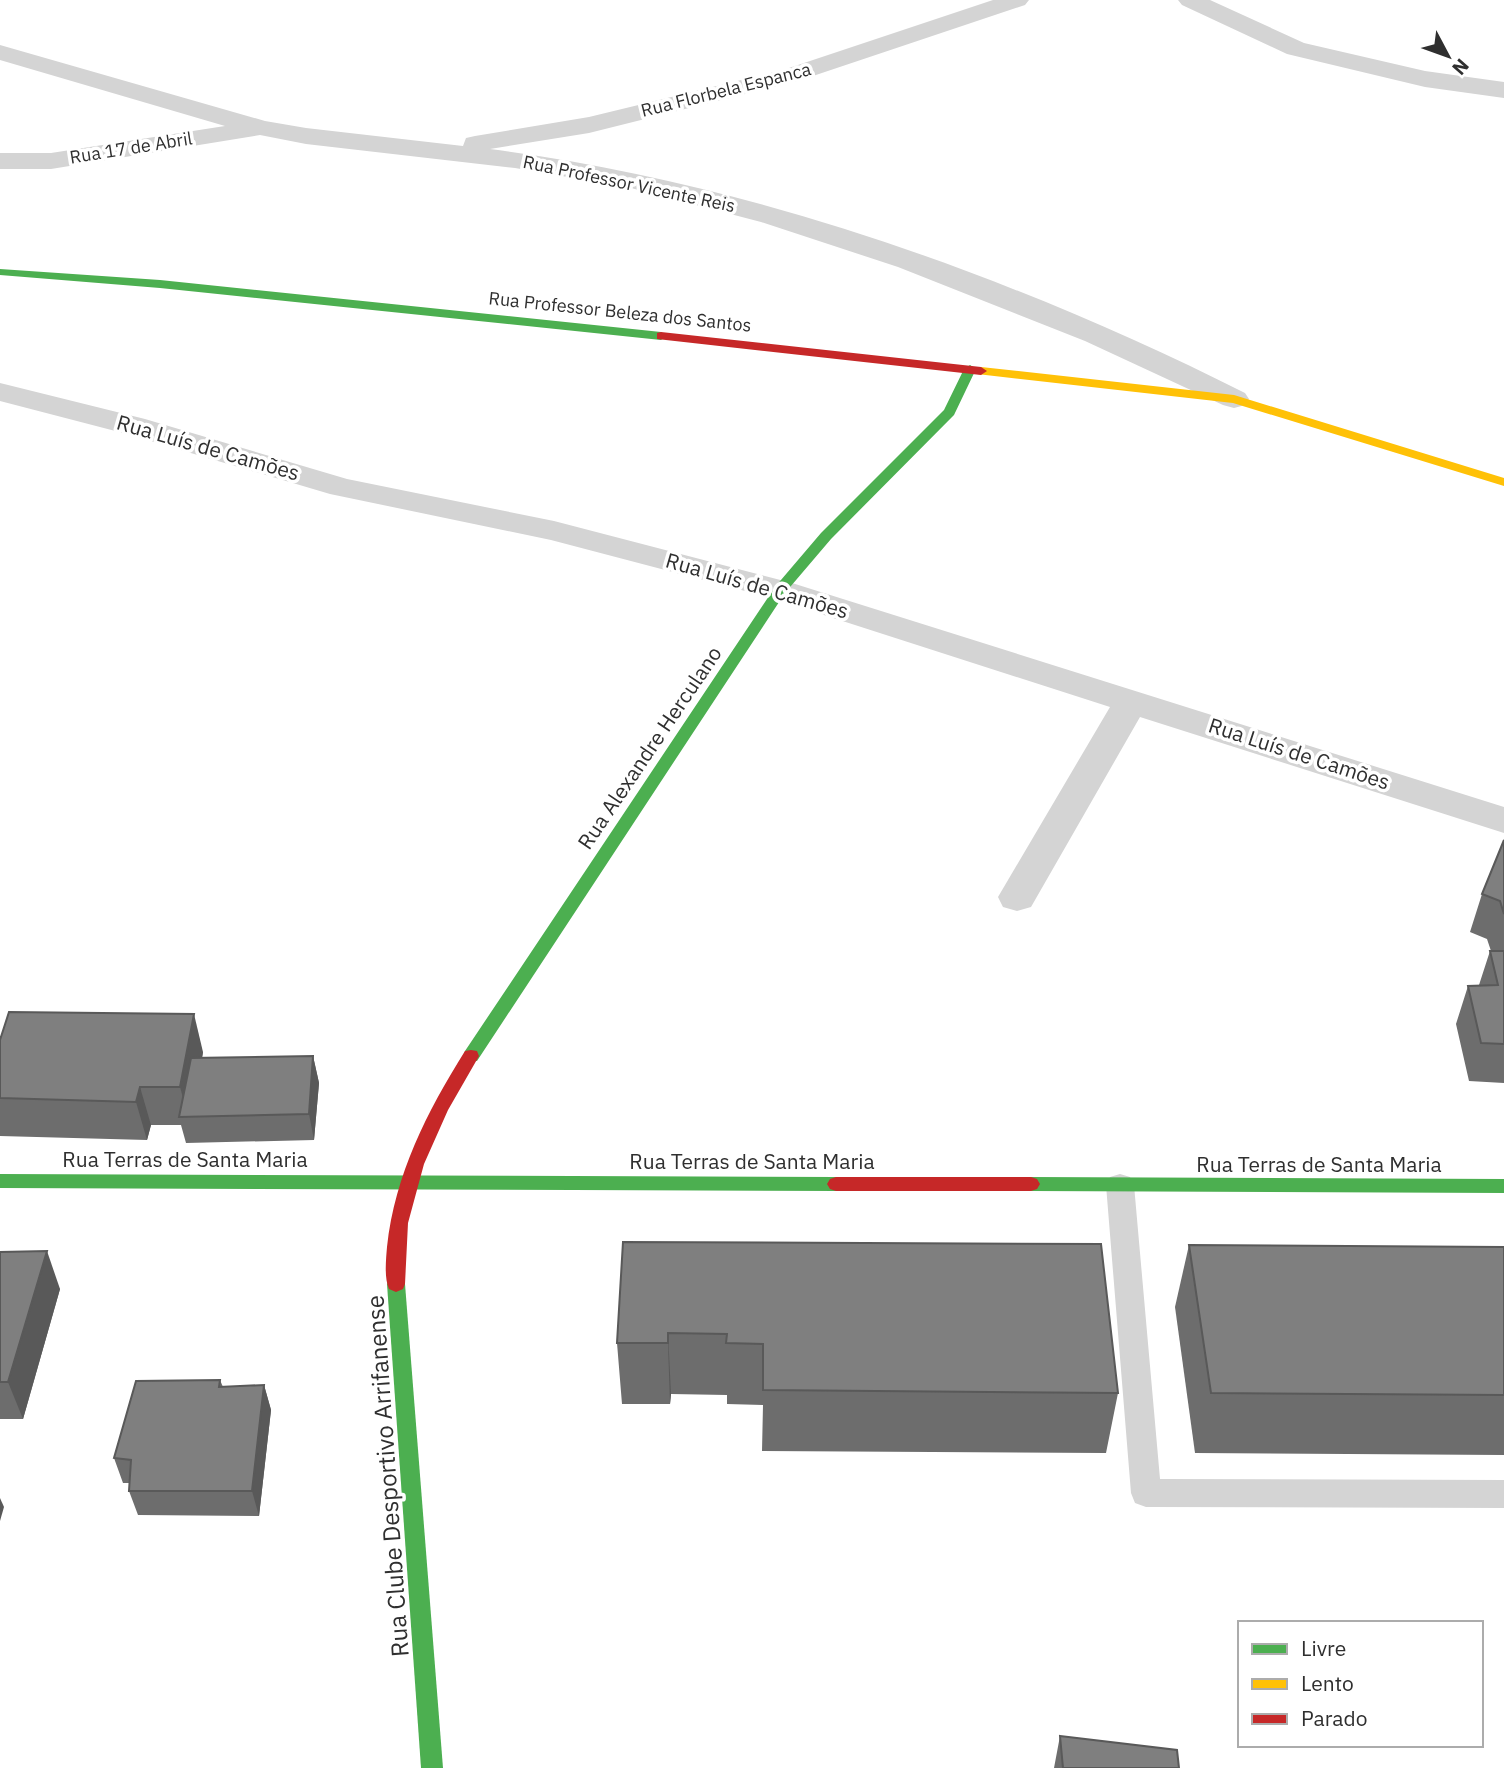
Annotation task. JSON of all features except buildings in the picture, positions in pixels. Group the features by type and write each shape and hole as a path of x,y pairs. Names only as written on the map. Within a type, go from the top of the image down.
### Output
{"street":[{"name":"Rua Florbela Espanca","path":"428,151 589,125 792,75 1017,0"},
{"path":"1190,0 1296,49 1425,79 1504,90"},
{"name":"Rua Professor Vicente Reis","path":"0,52 262,128 584,171 769,214 860,243 1035,309 1142,352 1234,399"},
{"name":"Rua 17 de Abril","path":"0,161 51,161 262,128"},
{"name":"Rua Professor Beleza dos Santos","path":"0,272 187,287 1234,399 1504,482"},
{"name":"Rua Alexandre Herculano","path":"407,1182 443,1098 780,590 826,536 950,412 970,369"},
{"name":"Rua Luís de Camões","path":"0,392 134,426 341,487 554,531 780,590 1504,820"},
{"path":"1017,897 1132,701"},
{"name":"Rua Terras de Santa Maria","path":"0,1181 1504,1186"},
{"name":"Rua Clube Desportivo Arrifanense","path":"407,1182 395,1265 432,1768"}],"lane":[{"path":"1120,1185 1146,1493 1504,1494"}],"traffic: fast":[{"path":"0,272 160,284 661,336"},
{"path":"471,1056 780,590 826,536 950,412 970,369"},
{"path":"0,1181 836,1184"},
{"path":"1031,1184 1504,1186"},
{"path":"396,1284 432,1768"}],"traffic: slow":[{"path":"981,371 1234,399 1504,482"}],"traffic: jam":[{"path":"661,336 981,371"},
{"path":"396,1284 396,1253 405,1193 426,1136 471,1056"},
{"path":"836,1184 1031,1184"}]}
